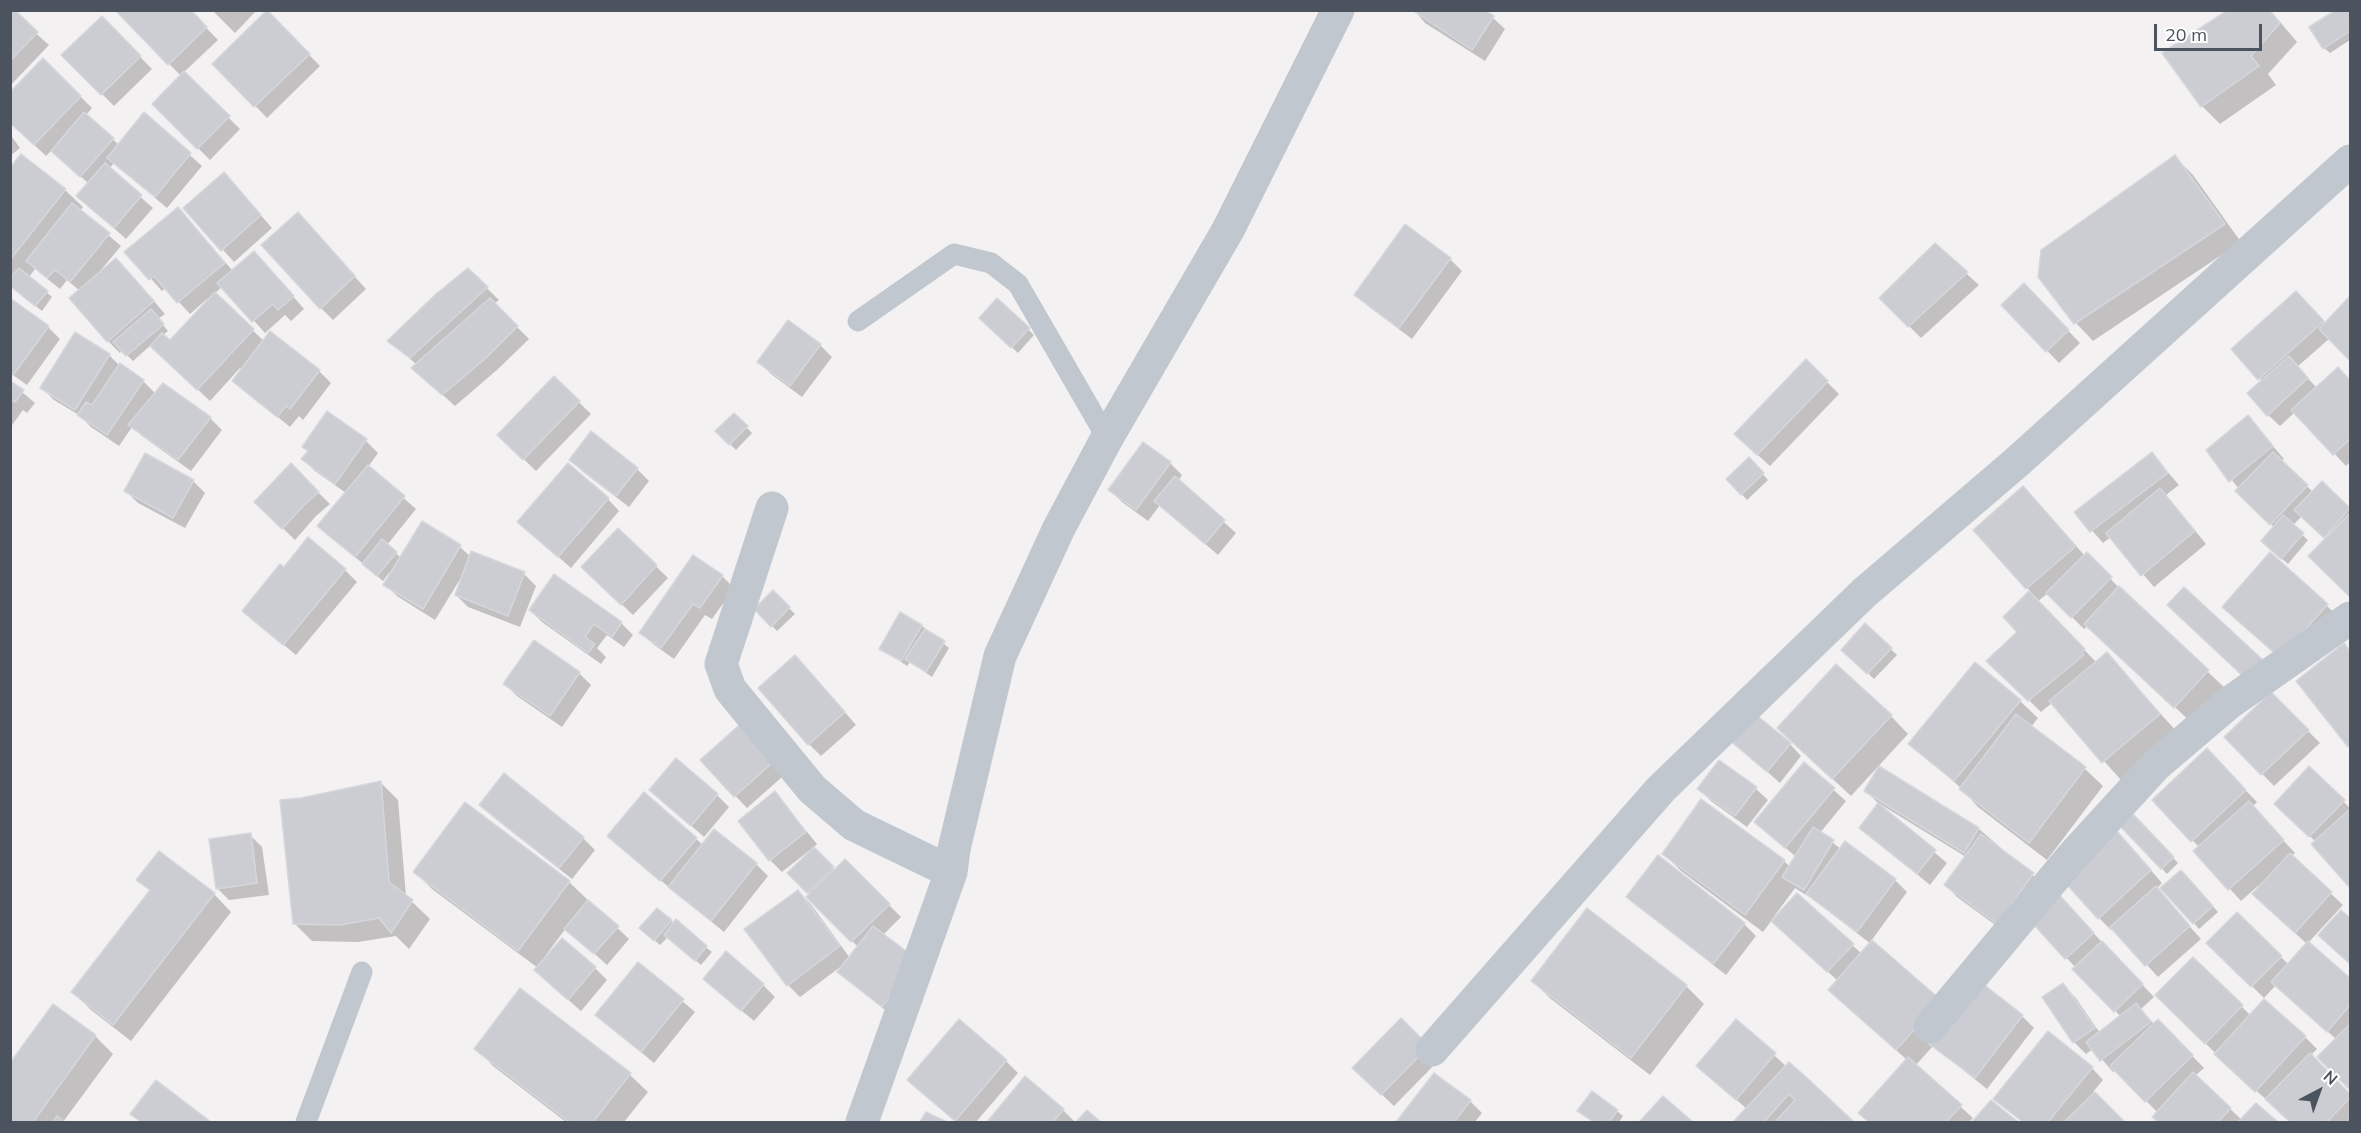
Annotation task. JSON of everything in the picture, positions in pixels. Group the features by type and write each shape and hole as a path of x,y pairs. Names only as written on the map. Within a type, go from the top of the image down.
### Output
{"street":[{"path":"862,1122 951,872 954,849 1000,656 1059,528 1107,438 1228,230 1338,10"},
{"path":"1432,1050 1662,789 1864,593 2017,462 2350,161"},
{"path":"772,508 721,664 730,689 812,789 854,825 951,872"},
{"path":"1930,1027 2070,859 2155,766 2229,703 2350,618"}],"lane":[{"path":"858,321 954,254 991,263 1018,284 1107,438"},
{"path":"306,1122 362,972"}],"building":[{"path":"10,10 15,10 38,32 10,61"},
{"path":"115,10 191,10 207,27 168,65"},
{"path":"267,10 310,54 254,107 212,64"},
{"path":"1412,10 1485,10 1494,16 1472,50"},
{"path":"2228,10 2269,10 2280,23 2251,56 2259,66 2201,107 2162,53"},
{"path":"2336,10 2350,10 2350,31 2323,49 2309,27"},
{"path":"102,16 141,56 101,95 61,55"},
{"path":"43,58 81,96 34,145 10,123 10,92"},
{"path":"184,71 230,116 197,149 152,104"},
{"path":"84,112 114,138 80,177 51,151"},
{"path":"144,112 191,153 155,197 107,158"},
{"path":"21,154 66,189 10,260 10,168"},
{"path":"2175,155 2225,224 2074,324 2038,277 2041,250"},
{"path":"105,163 142,195 114,228 76,196"},
{"path":"224,172 261,215 221,251 183,208"},
{"path":"72,203 110,233 70,282 55,270 47,278 26,261"},
{"path":"178,207 225,263 177,303 154,276 149,280 124,252"},
{"path":"298,212 355,276 320,309 261,245"},
{"path":"1405,224 1451,258 1399,328 1354,295"},
{"path":"1935,243 1968,272 1908,327 1879,298"},
{"path":"254,251 294,296 278,310 273,304 252,322 217,283"},
{"path":"116,258 154,301 107,342 69,298"},
{"path":"19,268 48,291 35,306 10,286 10,278"},
{"path":"468,268 488,287 410,358 387,341 436,294"},
{"path":"2024,283 2069,330 2046,352 2001,305"},
{"path":"2296,291 2324,321 2258,380 2231,349"},
{"path":"215,292 254,329 197,390 150,346 162,333 170,340"},
{"path":"2350,296 2350,361 2319,329"},
{"path":"10,298 49,326 14,374 10,371"},
{"path":"490,298 518,326 486,358 442,395 411,368"},
{"path":"997,298 1030,328 1011,348 979,318"},
{"path":"151,309 164,324 126,356 113,342"},
{"path":"788,320 821,344 790,386 757,362"},
{"path":"270,331 320,370 290,409 286,406 277,417 232,381"},
{"path":"75,332 110,354 75,410 40,388"},
{"path":"2289,356 2308,378 2267,416 2247,393"},
{"path":"1806,359 1828,381 1757,455 1734,434"},
{"path":"120,363 144,380 107,435 77,415 86,402 92,405"},
{"path":"2338,367 2350,380 2350,439 2333,455 2291,410"},
{"path":"554,376 580,401 523,460 497,435"},
{"path":"10,381 24,390 15,402 10,399"},
{"path":"163,383 211,417 178,460 128,425"},
{"path":"327,411 367,439 335,484 301,459 308,451 302,447"},
{"path":"734,413 748,426 729,445 715,431"},
{"path":"2248,415 2273,446 2229,482 2206,450"},
{"path":"591,431 638,468 616,496 569,460"},
{"path":"1143,442 1171,462 1136,510 1108,490"},
{"path":"2152,452 2168,473 2090,532 2074,512"},
{"path":"2273,452 2308,485 2270,525 2235,491"},
{"path":"145,453 194,480 173,518 124,491"},
{"path":"1749,457 1764,473 1741,495 1726,479"},
{"path":"291,463 319,492 282,529 254,502"},
{"path":"568,463 609,498 558,557 517,522"},
{"path":"368,465 405,496 355,557 317,526"},
{"path":"1175,476 1225,520 1205,544 1154,501"},
{"path":"2322,481 2350,508 2324,538 2294,510"},
{"path":"2023,486 2076,546 2026,589 1973,530"},
{"path":"2160,488 2195,531 2141,576 2106,533"},
{"path":"2350,513 2350,597 2308,556"},
{"path":"2283,515 2304,533 2281,559 2261,541"},
{"path":"422,521 461,545 423,609 383,585"},
{"path":"618,528 657,565 621,605 581,567"},
{"path":"308,537 346,569 283,645 242,611 280,564 284,567"},
{"path":"382,539 397,552 377,576 362,564"},
{"path":"471,551 525,572 508,616 455,595"},
{"path":"2087,552 2112,577 2071,618 2046,593"},
{"path":"2270,552 2328,604 2280,658 2222,607"},
{"path":"693,555 723,575 700,608 693,604 661,648 639,633"},
{"path":"554,574 622,622 612,637 594,624 585,637 595,644 588,653 529,610"},
{"path":"2119,586 2209,670 2174,708 2084,624"},
{"path":"2184,587 2263,660 2246,679 2167,605"},
{"path":"773,590 790,607 771,627 754,609"},
{"path":"2029,591 2085,649 2082,652 2084,655 2028,701 1986,661 2017,632 2003,617"},
{"path":"900,612 922,625 901,661 879,649"},
{"path":"1865,623 1892,648 1867,674 1841,650"},
{"path":"925,629 945,641 926,672 905,659"},
{"path":"534,640 580,672 550,716 503,684"},
{"path":"2344,643 2350,651 2350,745 2348,747 2296,681"},
{"path":"2107,652 2160,714 2102,763 2049,701"},
{"path":"795,655 845,712 808,745 758,688"},
{"path":"1975,662 2021,700 1954,781 1908,744"},
{"path":"1836,664 1892,715 1832,779 1777,728"},
{"path":"2271,692 2309,730 2261,775 2224,737"},
{"path":"1750,710 1791,743 1767,772 1727,738"},
{"path":"2016,714 2086,767 2029,843 1959,789"},
{"path":"745,720 779,757 734,797 700,760"},
{"path":"2207,748 2246,790 2191,842 2152,800"},
{"path":"676,758 718,794 691,826 649,790"},
{"path":"1719,760 1757,787 1735,816 1697,789"},
{"path":"1804,762 1835,788 1785,848 1754,822"},
{"path":"1879,766 1979,828 1964,853 1864,791"},
{"path":"2309,766 2345,800 2309,837 2274,804"},
{"path":"504,773 584,837 559,868 479,805"},
{"path":"381,781 389,882 413,900 391,933 379,918 340,925 293,924 280,800 301,798"},
{"path":"775,791 806,832 769,861 738,821"},
{"path":"644,792 697,838 660,881 607,836"},
{"path":"1701,799 1785,860 1745,915 1662,854"},
{"path":"2249,801 2284,840 2228,890 2193,851"},
{"path":"465,802 570,881 518,951 413,872"},
{"path":"1878,803 1936,850 1917,874 1859,828"},
{"path":"2350,809 2350,888 2311,844"},
{"path":"2133,814 2174,857 2161,869 2120,826"},
{"path":"1813,827 1834,840 1804,890 1782,877"},
{"path":"714,829 757,863 711,921 668,887"},
{"path":"2115,829 2151,870 2098,919 2060,877"},
{"path":"251,833 257,883 216,889 209,839"},
{"path":"1981,834 2034,873 1997,924 1944,885"},
{"path":"1845,841 1896,879 1857,932 1806,894"},
{"path":"814,847 834,867 807,893 787,873"},
{"path":"159,851 215,893 113,1025 71,992 150,890 136,880"},
{"path":"2290,853 2332,892 2295,933 2252,894"},
{"path":"1658,855 1745,923 1713,964 1626,897"},
{"path":"845,859 890,904 851,942 806,897"},
{"path":"2181,870 2213,906 2193,924 2160,888"},
{"path":"2156,886 2190,926 2145,966 2110,927"},
{"path":"2054,889 2094,933 2065,959 2025,915"},
{"path":"798,890 840,946 787,986 744,929"},
{"path":"1797,893 1854,944 1827,972 1771,921"},
{"path":"588,900 619,926 594,954 564,929"},
{"path":"657,908 672,920 654,941 639,928"},
{"path":"1587,908 1687,985 1631,1058 1531,981"},
{"path":"2341,910 2350,918 2350,964 2318,935"},
{"path":"2237,912 2282,956 2251,987 2206,943"},
{"path":"676,919 707,946 695,961 664,935"},
{"path":"873,926 918,960 882,1007 837,972"},
{"path":"562,938 596,967 568,1000 534,970"},
{"path":"1872,940 1941,1000 1896,1050 1828,990"},
{"path":"2102,941 2143,984 2114,1012 2072,969"},
{"path":"2308,941 2350,978 2350,1005 2327,1032 2271,982"},
{"path":"726,951 764,984 741,1011 703,979"},
{"path":"2193,957 2243,1005 2205,1044 2155,995"},
{"path":"638,962 684,999 641,1052 595,1015"},
{"path":"1978,980 2023,1015 1975,1078 1929,1044"},
{"path":"2063,983 2095,1028 2073,1043 2042,997"},
{"path":"520,988 631,1073 593,1122 569,1122 474,1049"},
{"path":"2264,999 2306,1036 2255,1092 2214,1054"},
{"path":"2136,1003 2151,1022 2100,1061 2086,1042"},
{"path":"53,1004 96,1035 33,1122 10,1122 10,1063"},
{"path":"1401,1018 1429,1046 1381,1095 1352,1068"},
{"path":"959,1019 1007,1060 955,1121 907,1080"},
{"path":"1736,1019 1776,1053 1736,1100 1696,1066"},
{"path":"2158,1019 2193,1055 2145,1102 2110,1066"},
{"path":"2350,1024 2350,1090 2317,1057"},
{"path":"2048,1031 2093,1067 2048,1122 2023,1122 1993,1099"},
{"path":"2310,1053 2350,1094 2350,1098 2327,1122 2290,1122 2265,1099"},
{"path":"1908,1057 1962,1105 1946,1122 1869,1122 1858,1113"},
{"path":"1789,1062 1853,1121 1775,1122 1795,1100 1789,1094 1764,1122 1733,1122"},
{"path":"2193,1072 2231,1108 2218,1122 2158,1122 2152,1117"},
{"path":"1434,1073 1471,1100 1454,1122 1396,1122"},
{"path":"1025,1076 1064,1109 1053,1122 987,1122"},
{"path":"156,1080 211,1122 141,1122 130,1114"},
{"path":"1592,1091 1618,1110 1609,1122 1594,1122 1577,1111"},
{"path":"2095,1092 2125,1122 2064,1122"},
{"path":"1663,1096 1693,1122 1639,1122"},
{"path":"1991,1100 2018,1122 1972,1122"},
{"path":"2256,1103 2278,1122 2238,1122"},
{"path":"1087,1110 1101,1122 1076,1122"},
{"path":"926,1112 947,1122 920,1122"},
{"path":"57,1116 65,1122 53,1122"}]}
